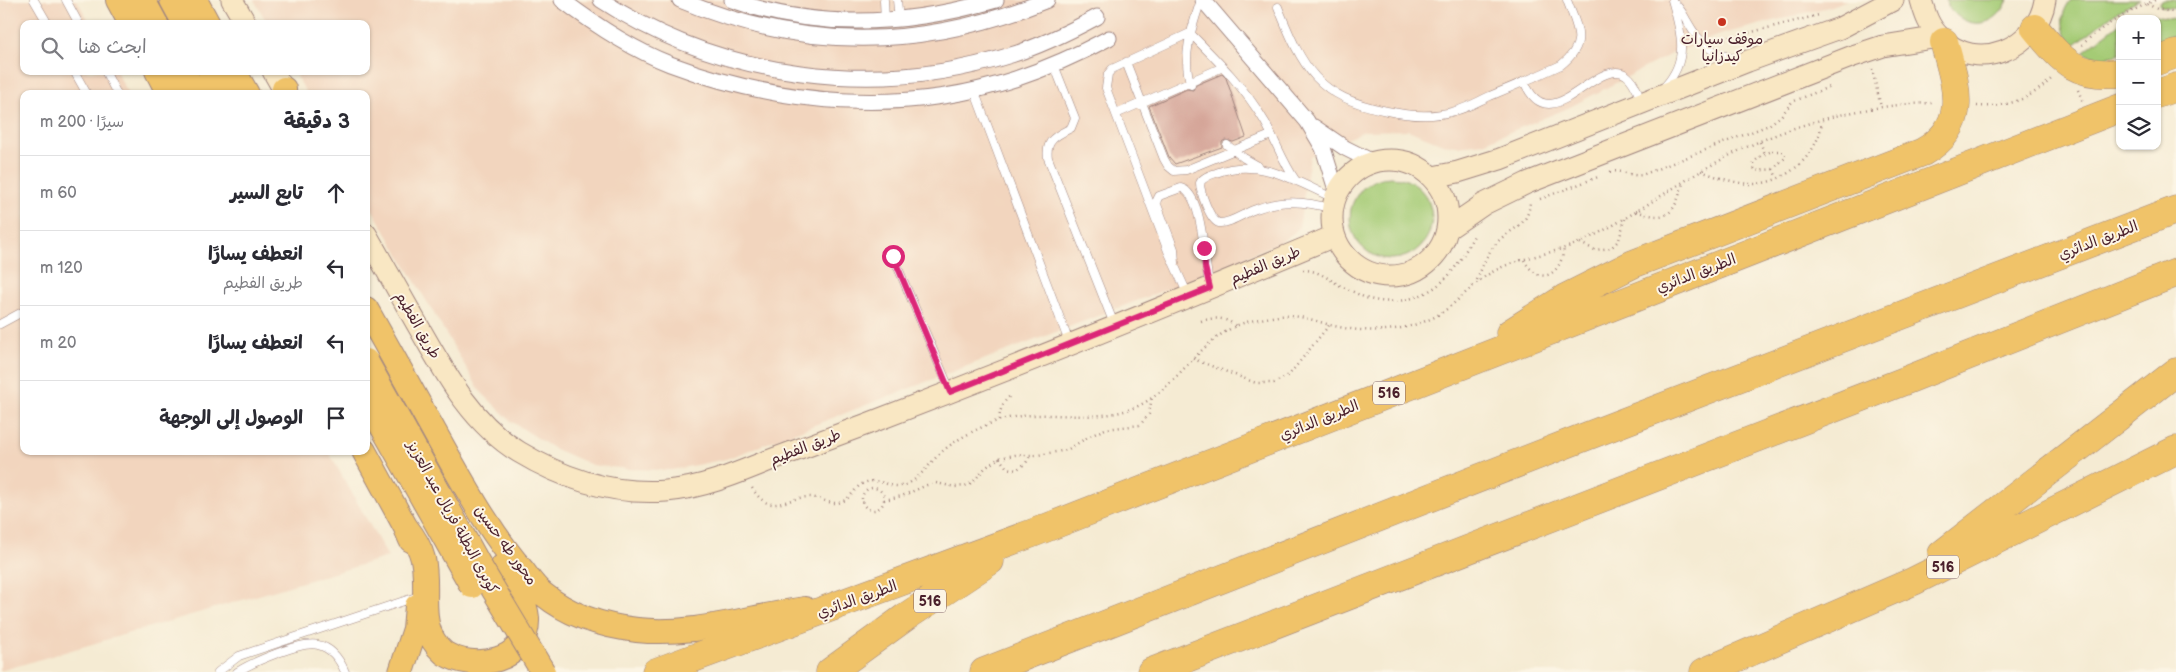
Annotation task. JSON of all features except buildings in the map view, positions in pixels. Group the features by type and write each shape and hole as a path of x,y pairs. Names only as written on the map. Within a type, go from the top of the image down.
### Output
{"highway":[{"path":"2035,28 2066,62 2083,72 2102,75 2116,73"},
{"path":"1472,360 1533,318 1597,281 1634,264 1923,152 1937,144 1948,133 1954,120 1957,104 1942,39"},
{"path":"2160,60 2176,54"},
{"path":"2161,93 2176,88"},
{"name":"الطريق الدائري","path":"656,672 1033,533 2116,110"},
{"name":"الطريق الدائري","path":"984,672 1582,438 2176,210"},
{"path":"1151,672 1906,380 2176,272"},
{"name":"516","path":"1914,581 1947,550 2176,372"},
{"name":"516","path":"1704,672 1914,581 2176,450"},
{"name":"516","path":"830,672 907,616 1033,533"}],"main road":[{"path":"118,0 129,20"},
{"path":"143,0 154,20"},
{"path":"172,0 183,20"},
{"path":"195,0 206,20"},
{"path":"159,75 167,90"},
{"path":"185,75 194,90"},
{"path":"212,75 219,90"},
{"path":"236,75 245,90"},
{"name":"محور طه حسين","path":"370,316 476,506 505,548 541,593 565,609 596,623 637,630 678,631 719,626 777,613 836,607"},
{"name":"كوبرى البطلة فريال عبد العزيز","path":"370,368 483,572 543,672"},
{"name":"كوبرى البطلة فريال عبد العزيز","path":"370,405 469,582 524,672"},
{"path":"366,455 405,526 419,546 423,558 425,621 428,631 444,653 455,661 469,666 484,666 498,663 520,645 526,630 525,604 496,553 476,506"},
{"path":"400,672 415,629 418,597 416,560 405,526"}],"street":[{"path":"232,0 244,20"},
{"path":"562,0 609,32 668,63 759,90 821,100 884,102 974,90 1054,65 1109,38"},
{"path":"601,0 662,34 718,54 792,72 859,78 919,75 981,64 1041,44 1097,17"},
{"path":"680,0 699,8 776,30 816,36 894,39 948,31 1005,16 1047,0"},
{"path":"732,0 780,13 818,19 848,21 892,20 960,10 996,0"},
{"path":"1202,0 1307,122 1323,148 1335,200 1334,236 1345,256 1362,270 1384,277 1406,275 1426,265 1431,260 1441,249 1449,228 1447,200 1433,177 1420,167 1405,161 1389,159 1373,162 1358,168 1346,179 1335,200"},
{"path":"1433,177 1500,160 1748,60 1840,28 1893,0"},
{"path":"1921,0 1927,20 1942,39 1959,50 1976,55 1992,55 2009,50 2023,41 2035,28 2045,0"},
{"path":"846,38 848,21"},
{"path":"1449,228 1484,204 1529,193 1865,51 1902,42 1942,39"},
{"path":"1307,122 1332,140 1373,162"},
{"name":"طريق الفطيم","path":"370,241 460,396 486,425 516,451 551,470 588,484 627,490 667,490 706,484 743,471 950,392 1189,297 1334,236"}],"lane":[{"path":"34,0 46,20"},
{"path":"66,0 77,20"},
{"path":"884,0 892,20"},
{"path":"892,20 897,0"},
{"path":"1190,83 1186,65 1190,33 1202,0"},
{"path":"1278,7 1295,49 1311,72 1333,92 1360,106 1406,115 1443,114 1457,111 1560,65 1571,56 1578,45 1579,32 1567,0"},
{"path":"1524,81 1530,93 1538,101 1554,103 1566,99 1608,74 1618,72 1631,79 1649,101 1674,74 1681,55 1682,38 1672,1"},
{"path":"1672,1 1679,8 1694,34 1706,48 1725,57 1748,60"},
{"path":"1189,297 1168,251 1106,88 1106,81 1112,69 1190,33"},
{"path":"1190,33 1244,92 1271,135 1282,159 1296,181"},
{"path":"1126,62 1164,159 1174,171 1186,170 1271,135"},
{"path":"1054,65 1076,118 1071,128 1053,138 1048,148 1048,158 1114,326"},
{"path":"1116,114 1223,67"},
{"path":"76,75 85,90"},
{"path":"107,75 115,90"},
{"path":"974,90 1070,344"},
{"path":"1227,145 1262,168"},
{"path":"1231,168 1262,168 1274,170 1335,200 1276,203 1255,209 1222,223 1215,221 1210,214 1200,188 1201,180 1231,168"},
{"path":"1175,263 1174,249 1156,202 1159,196 1181,188 1189,194 1202,229 1205,267 1210,288"},
{"path":"893,256 950,392"},
{"path":"0,324 20,313"},
{"path":"218,672 239,656 418,597"},
{"path":"237,672 250,664 266,658 300,646 316,644 333,653 345,672"}],"path":[{"path":"743,471 756,494 762,500 771,504 781,505 808,497 833,503 842,502 861,484 871,481 882,482 892,486 908,484 944,449 959,439 999,420 1049,413 1094,416 1126,411 1152,398 1210,343 1236,326 1276,316 1313,318 1330,324 1377,330 1401,328 1424,322 1442,314 1477,282 1493,271 1580,243 1625,218 1701,171 1760,142 1822,121 1908,103 1993,107 2014,102 2038,90 2097,32 2125,14 2155,0"},
{"path":"2147,4 2176,13"},
{"path":"1717,40 1819,15"},
{"path":"1863,72 1879,66"},
{"path":"1872,69 1881,108"},
{"path":"1521,206 1529,193 1614,171 1621,171 1633,176 1642,175 1769,125 1782,116 1792,102 1838,83"},
{"path":"1701,171 1729,180 1751,184 1777,178 1793,170 1809,154 1820,135 1822,121"},
{"path":"1760,142 1766,154"},
{"path":"1777,151 1785,153 1784,160 1773,169 1759,171 1754,168 1754,162 1766,154 1777,151"},
{"path":"1773,169 1777,178"},
{"path":"1636,211 1657,217 1668,214 1676,205 1683,183"},
{"path":"1477,282 1490,251 1496,243 1518,227 1527,217 1529,193"},
{"path":"1580,243 1595,250 1611,248 1618,240 1625,218"},
{"path":"1298,270 1320,273 1366,298 1379,301 1406,300 1431,290 1442,282 1452,272 1475,233 1480,229"},
{"path":"1524,260 1534,272 1547,276 1561,266 1564,248"},
{"path":"1201,321 1223,318 1236,326"},
{"path":"1193,358 1256,383 1274,383 1289,375 1330,324"},
{"path":"999,420 1000,410 1010,396"},
{"path":"884,500 902,496 936,483 955,487 964,486 973,482 985,468 1000,458 1015,455 1030,456 1067,450 1105,429 1140,425 1149,414 1152,398"},
{"path":"1000,458 1007,468 1016,470 1026,463 1030,456"},
{"path":"872,488 881,492 884,500 880,508 871,510 864,505 862,496 868,489 872,488"}],"shaded area":[{"path":"0,0 77,0 88,20 20,20 20,75 118,75 126,90 20,90 20,455 330,455 388,557 0,671"},
{"path":"254,0 1847,0 1828,7 1719,35 1671,54 1568,108 1483,143 1459,146 1443,144 1408,130 1364,131 1310,156 1299,228 1286,239 1214,271 726,459 671,470 629,469 592,465 553,448 511,421 480,391 370,206 370,90 305,90 296,75 370,75 370,20 266,20"}],"green space":[{"path":"1945,0 2008,0 1995,18 1977,23 1968,22 1959,17 1951,10"},
{"path":"2071,0 2140,0 2115,13 2074,45 2066,34 2063,23 2064,11"},
{"path":"2176,0 2176,9 2161,6 2160,2"},
{"path":"2161,16 2176,19 2176,35 2161,40"},
{"path":"2116,26 2116,55 2101,58 2083,52"},
{"path":"1391,177 1407,180 1420,189 1429,202 1432,218 1429,234 1420,247 1407,256 1391,259 1375,256 1362,247 1353,234 1350,218 1353,202 1362,189 1375,180"}],"place":[{"name":"موقف سيارات كيدزانيا","path":"1722,22"}],"route":[{"path":"893,256 950,392 1210,288 1206,276 1204,248"}]}
